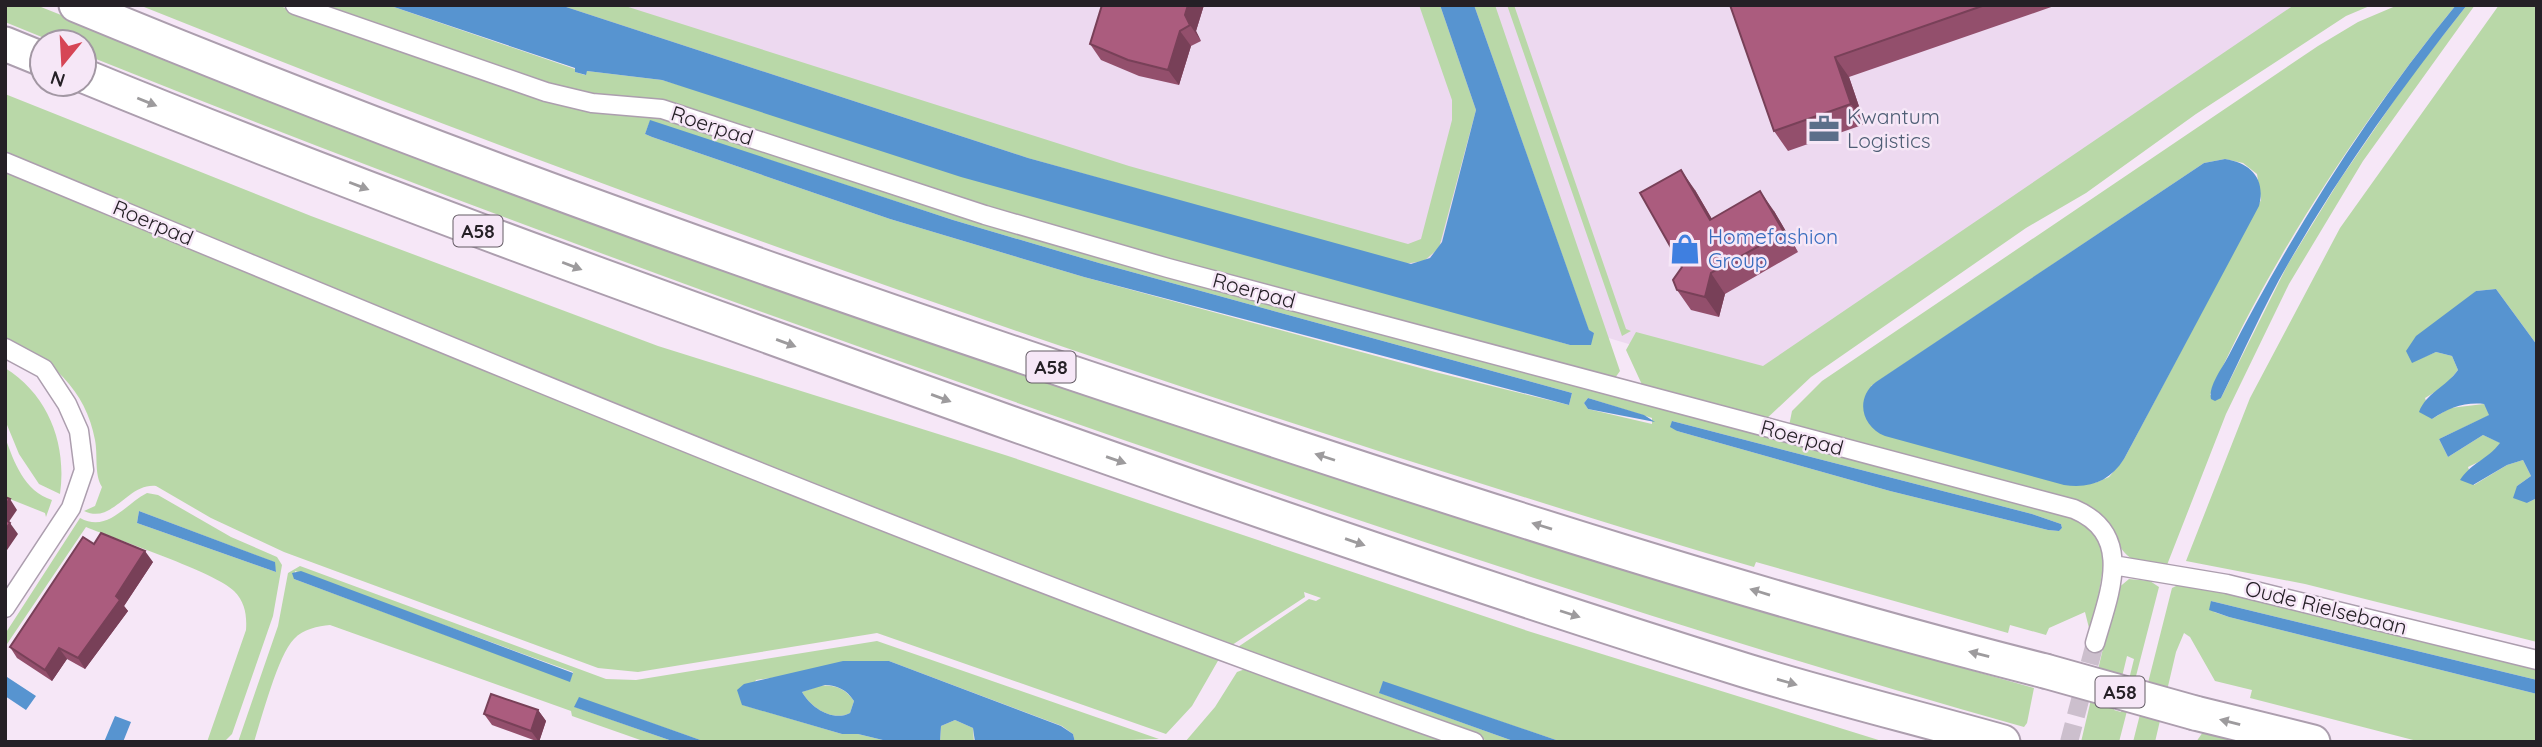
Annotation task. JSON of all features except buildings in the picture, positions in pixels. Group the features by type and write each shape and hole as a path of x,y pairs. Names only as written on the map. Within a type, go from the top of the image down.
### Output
{"highway":[{"name":"A58","path":"76,5 384,128 951,334 1470,505 1909,637 2313,742"},
{"path":"5,44 28,53"},
{"name":"A58","path":"98,82 575,268 1052,438 1446,573 1752,672 2003,742"}],"street":[{"name":"Roerpad","path":"295,5 546,92 592,103 662,109 985,215 1168,268 2074,509 2089,515 2102,527 2113,549 2113,565 2095,643"},
{"name":"Roerpad","path":"5,162 748,469 1233,657 1474,742"},
{"path":"5,348 44,369 67,404 79,431 84,470 71,508 5,608"},
{"name":"Oude Rielsebaan","path":"2113,565 2227,584 2537,660"}],"shaded area":[{"path":"495,5 2346,5 1776,388"}],"green space":[{"path":"5,5 36,5 94,28 28,28 28,31 5,22"},
{"path":"139,5 277,5 381,42 661,116 2075,516 2089,524 2106,549 2093,629 2089,628 2085,612 2049,628 2046,635 2010,625 2008,633 1756,562 1754,567 1508,492 1113,364 917,296 721,227 332,81","holes":["650,121 953,220 1099,263 1572,393 1569,405 1435,372 1084,277 890,219 652,137 645,134","1588,398 1652,418 1652,424 1588,409 1584,403","1672,421 2032,514 2061,524 2062,528 2059,531 2048,530 1890,491 1677,431"]},
{"path":"314,5 388,5 575,69 575,72 585,75 587,71 662,80 1570,345 1582,343 1594,333 1589,331 1474,5 1495,5 1620,371 1615,378 1175,263 578,94"},
{"path":"560,5 622,5 1129,166 1408,244 1421,239 1452,120 1452,100 1419,5 1440,5 1476,110 1439,248 1424,261 1404,264 1028,158"},
{"path":"1507,5 1514,5 1626,329 1631,331 1622,336"},
{"path":"2294,5 2372,5 2346,16 2196,114 2086,193 2026,228 1811,377 1763,422 1644,389 1626,350 1636,332 1763,366"},
{"path":"2398,5 2456,5 2387,94 2320,192 2260,294 2210,395 2221,398 2288,264 2339,181 2411,76 2467,5 2475,5 2363,161 2289,284 2226,414 2167,565 2146,565 2131,558 2119,546 2110,528 1789,426 1792,411 1822,381 2318,46 2358,22","holes":["2225,159 2243,163 2257,174 2261,200 2124,459 2109,477 2095,483 1871,386 2204,163"]},
{"path":"2499,5 2537,5 2537,345 2496,289 2476,291 2412,362 2436,352 2452,356 2458,370 2445,386 2425,398 2432,419 2450,408 2484,404 2490,415 2439,439 2448,457 2483,435 2501,443 2489,457 2468,467 2474,485 2507,465 2523,460 2531,476 2517,486 2527,503 2537,498 2537,642 2305,584 2186,561 2250,398 2340,228"},
{"path":"98,29 529,196 1026,374 1276,458 1528,538 1780,615 2034,688 2027,723 2024,727 1795,660 1568,589 1228,476 603,254 98,60"},
{"path":"5,94 311,216 658,346 1005,455 1531,632 1885,742 1562,742 1383,682 1380,693 1516,742 1491,742 1235,649 1309,599 1316,601 1321,598 1304,592 1305,597 1229,647 765,469 5,154"},
{"path":"5,169 759,481 1219,659 1192,706 1166,734 877,633 638,672 598,668 284,552 211,518 156,486 137,491 103,513 84,511 95,506 102,487 97,471 95,440 84,406 75,391 51,366 22,347 5,340"},
{"path":"5,368 33,392 52,423 61,457 60,494 39,484 19,454 5,420"},
{"path":"5,437 21,475 34,490 52,500 46,517 45,513 5,497"},
{"path":"147,493 158,495 231,537 277,557 282,565 273,616 232,734 224,742 207,742 246,630 246,614 234,591 208,575 86,527 5,647 5,634 80,518 90,522 108,520","holes":["139,511 274,562 276,572 137,523"]},
{"path":"300,566 606,679 636,680 877,641 1159,739 1075,742 1073,734 1062,726 889,661 756,680 743,705 842,734 858,734 891,742 706,742 579,698 575,707 675,742 646,742 572,716 571,711 330,625 306,630 294,639 276,672 254,742 238,742 278,626 288,573","holes":["295,571 573,672 570,681 294,579"]},
{"path":"2129,579 2150,581 2159,587 2119,742 2081,742 2117,589","holes":["2127,656 2134,659 2121,712 2114,710"]},
{"path":"2180,584 2238,594 2537,667 2537,680 2211,601 2214,612 2229,617 2537,694 2537,742 2421,742 2250,698 2252,690 2215,681 2190,637 2184,633 2176,652 2155,742 2133,742 2172,588"},
{"path":"1248,668 1449,742 1185,742 1215,707 1237,672"},
{"path":"819,686 834,686 847,693 854,701 850,713 830,715 811,703 802,692"},
{"path":"955,720 973,728 974,742 940,742 941,726"},
{"path":"2203,732 2239,742 2196,742"}],"water":[{"path":"388,5 560,5 1028,158 1411,264 1430,258 1442,242 1476,110 1440,5 1474,5 1589,330 1594,333 1591,345 1570,345 961,177 662,80 575,72 575,68"},
{"path":"2456,5 2467,5 2350,164 2279,280 2221,398 2215,401 2211,399 2217,377 2305,218 2362,130"},
{"path":"650,120 953,220 1099,263 1572,393 1569,405 1084,277 890,219 652,137 645,134"},
{"path":"2225,159 2242,164 2254,174 2260,188 2259,206 2124,459 2106,478 2082,486 2064,485 1885,436 1871,426 1866,419 1863,403 1869,389 1876,382 2204,163"},
{"path":"2496,289 2537,345 2537,498 2527,503 2513,498 2517,486 2531,476 2523,460 2507,465 2473,485 2460,480 2500,443 2483,435 2448,457 2439,439 2489,415 2484,404 2457,407 2432,419 2419,412 2426,400 2458,370 2452,356 2436,352 2412,363 2406,351 2416,336 2476,291"},
{"path":"1588,398 1644,415 1655,422 1588,409 1584,403"},
{"path":"1672,421 2032,514 2061,524 2062,528 2059,531 2048,530 1890,491 1677,431 1670,427"},
{"path":"139,511 275,562 276,572 137,523"},
{"path":"301,571 573,673 570,682 294,579 292,573"},
{"path":"2211,601 2537,680 2537,694 2229,617 2209,610"},
{"path":"843,661 889,661 1061,726 1073,734 1075,742 975,742 973,728 955,720 941,726 940,742 891,742 858,734 842,734 742,705 737,690 744,684","holes":["825,685 838,687 851,697 854,701 850,713 837,716 823,712 802,692"]},
{"path":"7,677 36,696 26,710 5,696"},
{"path":"1383,681 1562,742 1516,742 1379,693"},
{"path":"579,697 706,742 675,742 574,707"},
{"path":"115,716 131,722 123,742 104,742"}],"tunnel":[{"path":"2069,742 2095,643"}],"place":[{"name":"Kwantum Logistics","path":"1824,129"},
{"name":"Homefashion Group","path":"1685,249"}]}
